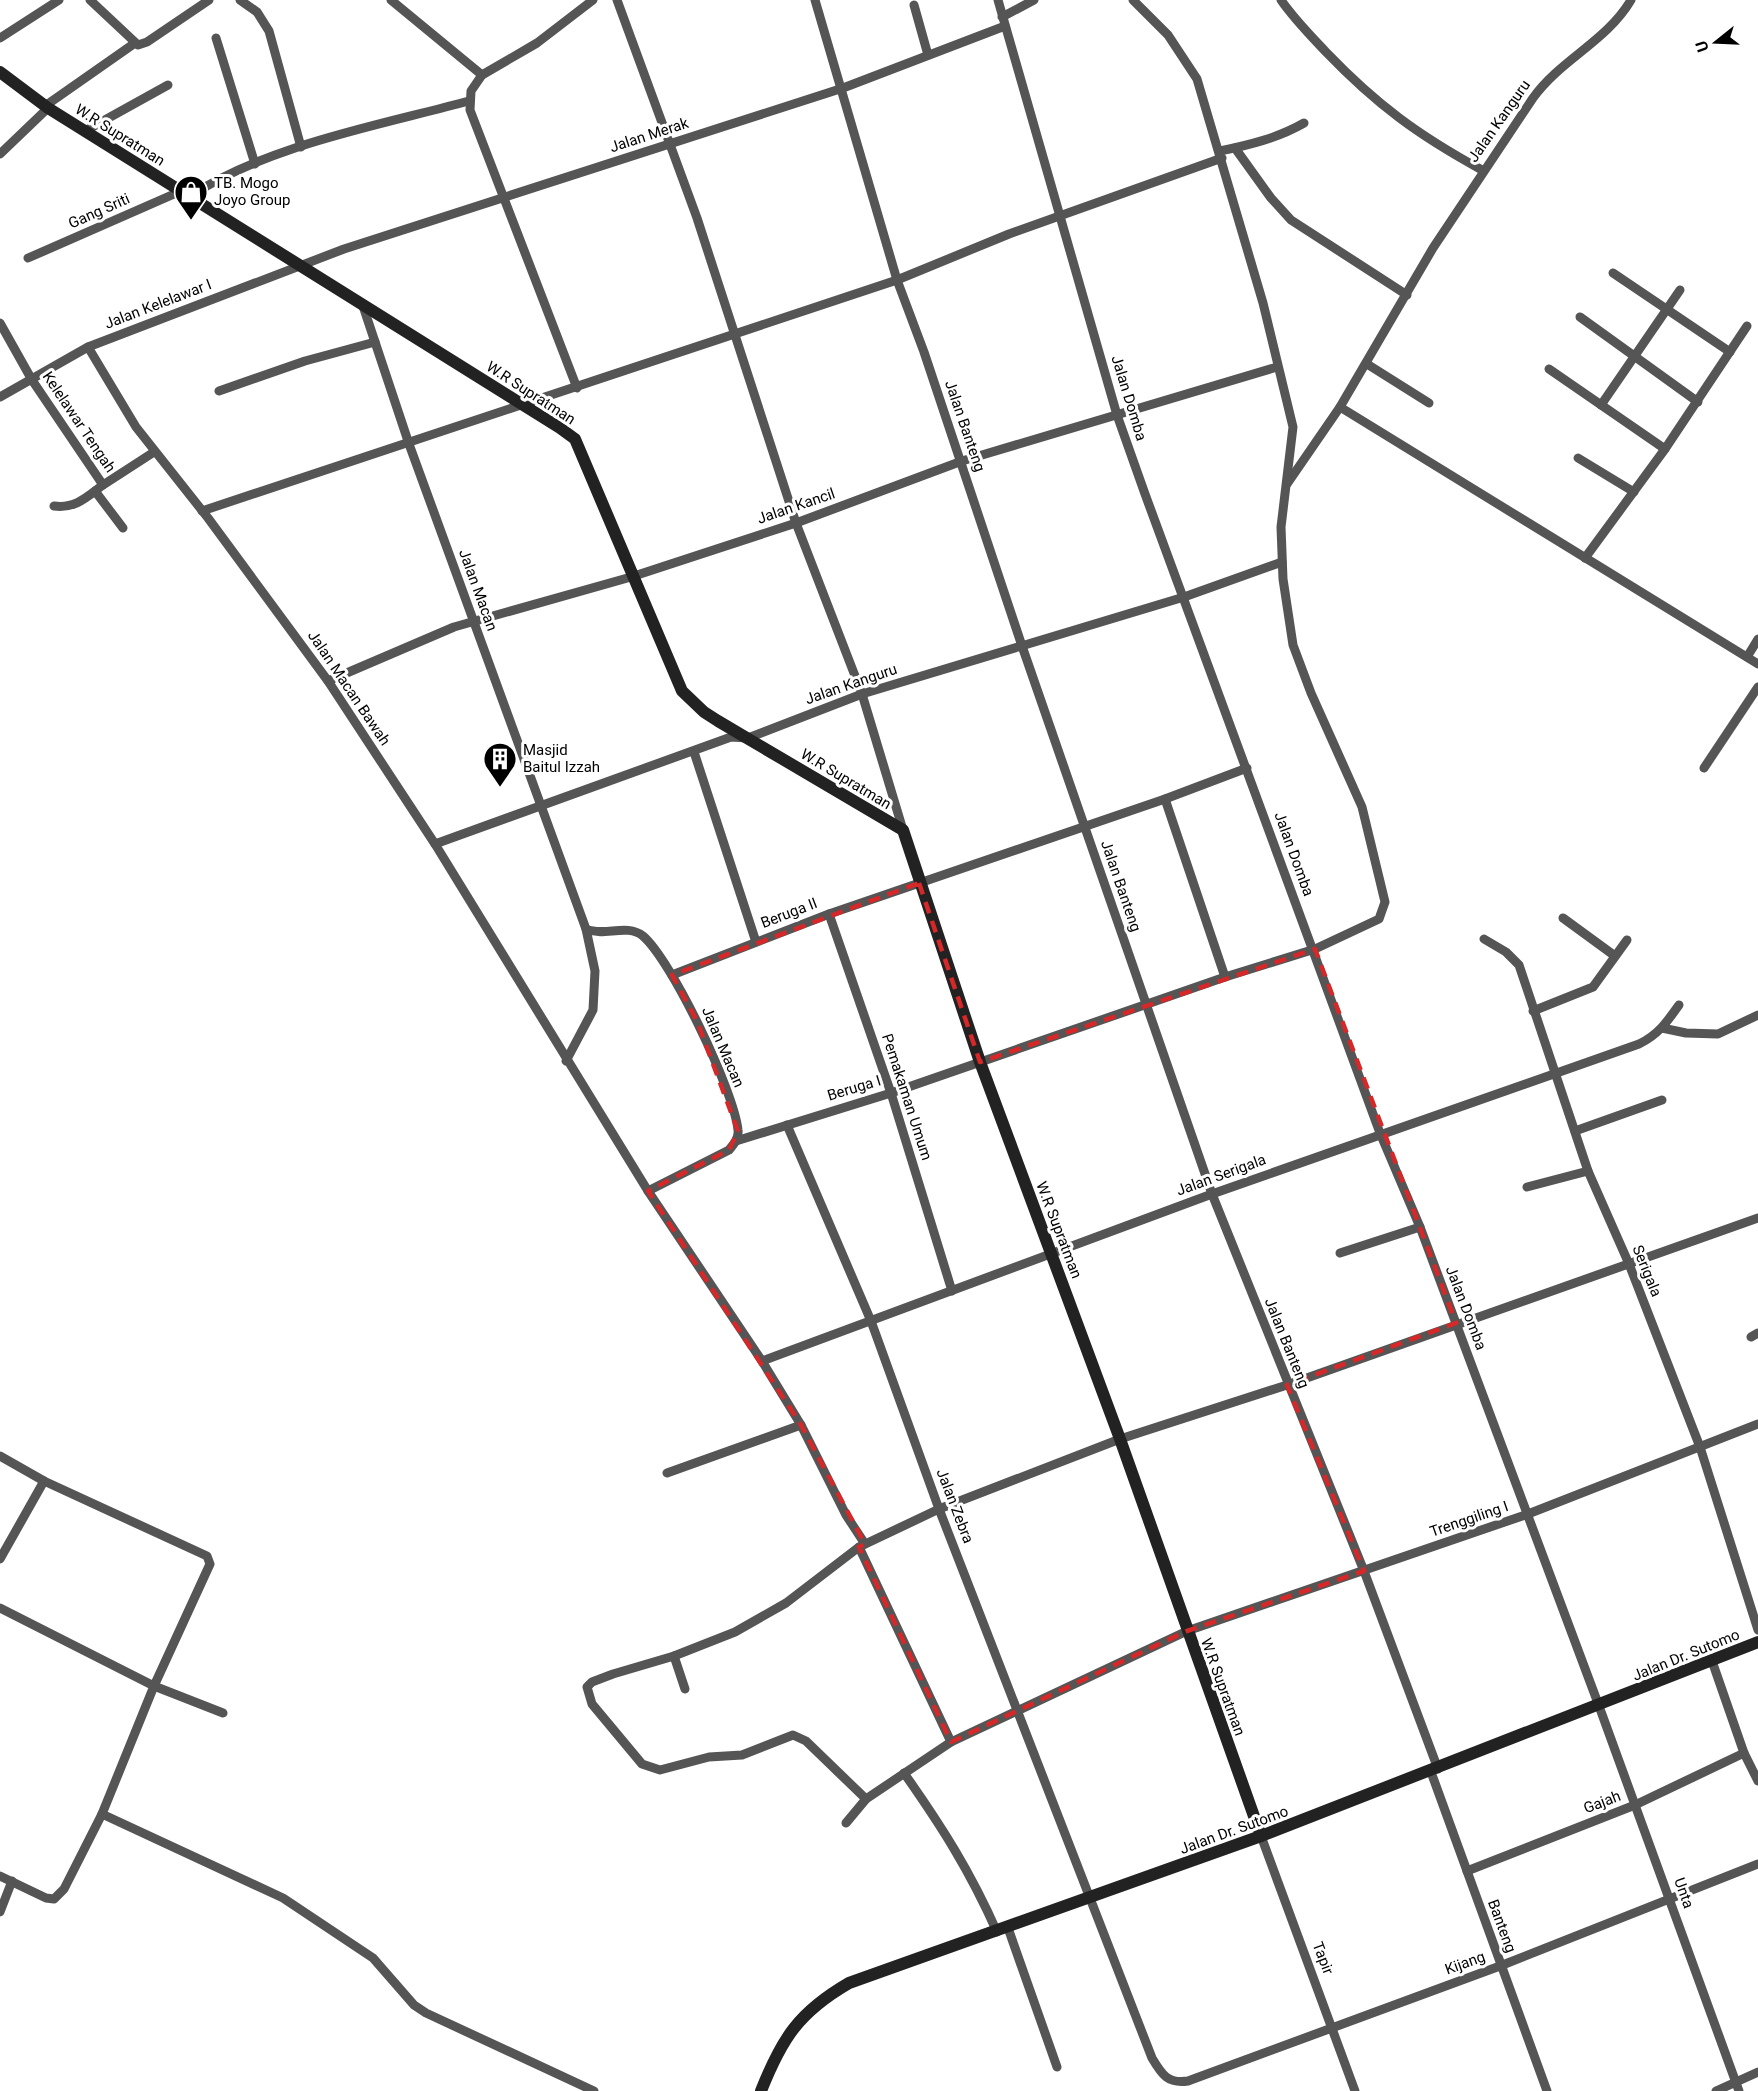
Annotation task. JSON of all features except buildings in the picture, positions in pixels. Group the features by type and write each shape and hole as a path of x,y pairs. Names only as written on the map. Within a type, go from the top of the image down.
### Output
{"street":[{"path":"0,38 59,0"},
{"path":"90,0 135,43"},
{"path":"0,154 46,107 135,43 147,42 209,0"},
{"path":"240,0 257,12 269,30 301,147"},
{"path":"391,0 482,75"},
{"path":"617,0 697,218 796,523 862,694 903,830"},
{"name":"Jalan Banteng","path":"815,0 843,88 897,280 962,461 1022,646 1212,1194 1287,1385 1364,1571 1435,1770"},
{"name":"Jalan Domba","path":"998,0 1117,415 1315,950 1380,1133 1420,1227 1599,1706"},
{"name":"Jalan Merak","path":"301,266 344,249 843,88 928,55 1004,21 1034,0"},
{"name":"Beruga I","path":"736,1141 891,1093 1225,977 1315,950 1379,919 1385,902 1362,807 1299,666 1287,613 1281,527 1293,427 1263,303 1197,80 1184,56 1168,35 1133,0"},
{"path":"1281,0 1318,43 1378,104 1435,144 1482,171"},
{"name":"Jalan Kanguru","path":"1341,407 1433,248 1482,171 1540,87 1606,32 1631,0"},
{"path":"577,388 469,101 482,75 537,43 591,1"},
{"path":"914,5 928,55"},
{"path":"216,38 255,164"},
{"name":"W.R Supratman","path":"0,72 46,107 362,303 575,439 631,577 682,691 704,712 903,830 980,1062 1120,1439 1261,1836"},
{"path":"85,131 168,85"},
{"name":"Gang Sriti","path":"28,258 231,173 301,147 469,101"},
{"path":"202,511 524,406 897,280 1235,148 1291,130 1304,123"},
{"path":"1235,148 1270,198 1291,220 1407,295"},
{"name":"Jalan Kelelawar I","path":"0,397 88,347 301,266"},
{"path":"1613,273 1730,352"},
{"path":"1601,405 1680,290"},
{"name":"Jalan Macan","path":"362,303 409,444 586,929 595,971 593,1010 566,1061"},
{"path":"1580,317 1698,402"},
{"name":"Kelelawar Tengah","path":"0,323 32,380 99,488 154,452"},
{"path":"1585,558 1698,402 1747,326"},
{"path":"219,391 305,361 375,342"},
{"name":"Jalan Macan Bawah","path":"88,347 154,452 202,511 328,681 435,844 566,1061 648,1191 762,1361 801,1425 862,1545 951,1742"},
{"path":"1367,364 1429,403"},
{"name":"Jalan Kancil","path":"328,681 473,621 631,577 796,523 962,461 1277,367"},
{"path":"1549,369 1665,449"},
{"path":"1285,487 1341,407 1758,664"},
{"path":"1578,458 1634,492"},
{"path":"54,506 72,506 99,488 123,528"},
{"name":"Jalan Kanguru","path":"435,844 731,737 748,738 862,694 1184,597 1282,562"},
{"path":"1747,657 1758,639"},
{"path":"1704,768 1758,687"},
{"path":"694,752 756,942"},
{"name":"Beruga II","path":"672,975 829,914 1165,799 1246,768"},
{"path":"1165,799 1225,977"},
{"name":"Pemakaman Umum","path":"829,914 891,1093 952,1291"},
{"path":"1563,918 1615,956"},
{"name":"Jalan Macan","path":"586,929 595,934 629,930 641,934 672,975 698,1022 732,1107 738,1131 736,1141"},
{"name":"Serigala","path":"1484,939 1506,952 1519,965 1588,1171 1629,1264 1700,1447 1758,1630"},
{"path":"1533,1011 1593,987 1626,940"},
{"name":"Jalan Serigala","path":"762,1361 1051,1252 1380,1133 1556,1075 1639,1044 1662,1028 1678,1005"},
{"path":"1662,1028 1686,1033 1718,1034 1758,1016"},
{"path":"1575,1131 1662,1100"},
{"name":"Jalan Zebra","path":"787,1125 871,1321 939,1509 1152,2058 1165,2078 1174,2083 1179,2082"},
{"path":"648,1191 729,1150 736,1141"},
{"path":"1527,1187 1588,1171"},
{"path":"866,1799 806,1741 793,1736 742,1755 709,1757 660,1770 642,1764 592,1704 587,1688 592,1682 674,1656 760,1619 862,1545 939,1509 1120,1439 1287,1385 1456,1323 1758,1218"},
{"path":"1340,1253 1420,1227"},
{"name":"Trenggiling I","path":"846,1823 866,1799 951,1742 1018,1708 1187,1631 1528,1514 1758,1424"},
{"path":"667,1473 801,1425"},
{"path":"0,1456 44,1481 207,1556 210,1564 154,1686 102,1814 59,1896 54,1899 46,1898 0,1876"},
{"path":"0,1559 44,1481"},
{"path":"0,1608 154,1686 223,1713"},
{"name":"Jalan Dr. Sutomo","path":"761,2091 783,2044 798,2022 819,2001 849,1983 890,1966 1003,1930 1261,1836 1599,1706 1758,1642"},
{"path":"674,1656 685,1689"},
{"path":"1712,1661 1744,1754 1758,1781"},
{"name":"Unta","path":"1599,1706 1737,2087"},
{"name":"Gajah","path":"1467,1871 1635,1805 1744,1754"},
{"name":"Banteng","path":"1435,1770 1467,1871 1546,2091"},
{"path":"904,1773 963,1861 1003,1930 1057,2067"},
{"path":"102,1814 283,1898 373,1958 414,2005 426,2013 594,2091"},
{"name":"Tapir","path":"1261,1836 1355,2091"},
{"name":"Kijang","path":"1179,2082 1500,1966 1758,1864"},
{"path":"0,1912 12,1881"},
{"path":"1716,2091 1737,2087 1758,2072"}],"highlighted area":[{"path":"919,883 980,1062 1315,949 1456,1323 1287,1385 1364,1571 1187,1631 951,1742 859,1547 865,1544 801,1425 648,1191 729,1150 738,1131 697,1021 672,975"}],"place":[{"name":"TB. Mogo Joyo Group","path":"191,221"},
{"name":"Masjid Baitul Izzah","path":"500,788"}]}
